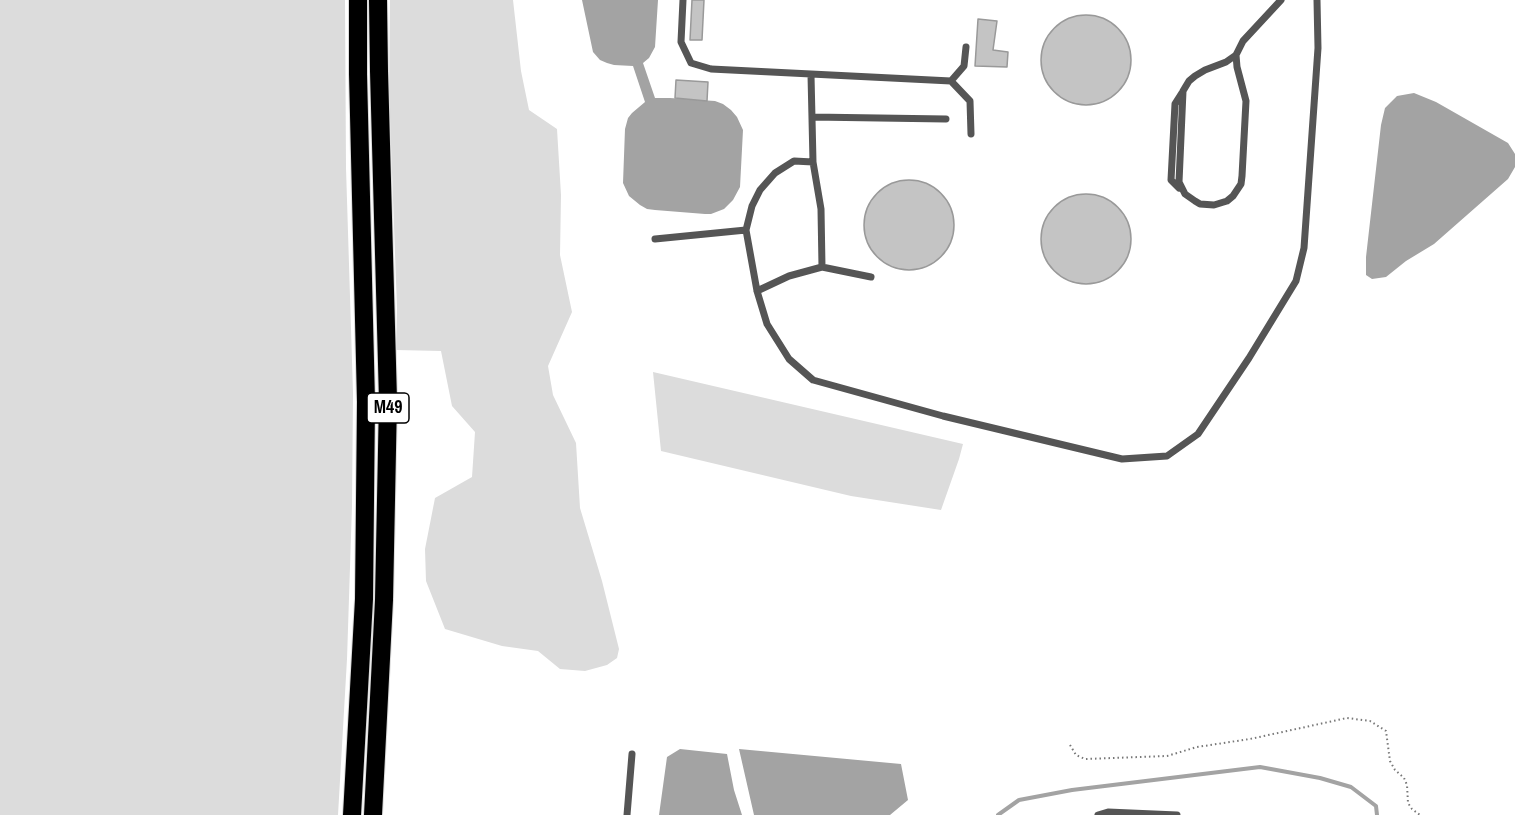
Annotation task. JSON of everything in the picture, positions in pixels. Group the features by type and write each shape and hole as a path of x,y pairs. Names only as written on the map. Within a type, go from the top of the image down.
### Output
{"highway":[{"name":"M49","path":"352,815 364,598 366,402 358,0"},
{"name":"M49","path":"373,815 384,600 388,400 378,0"}],"lane":[{"path":"683,0 681,42 691,63 711,69 951,81 970,101 971,135"},
{"path":"1236,55 1246,101 1242,176 1233,196 1214,205 1200,204 1185,194 1179,183 1183,91 1195,76 1236,55 1243,41 1281,0"},
{"path":"813,162 794,161 774,173 760,190 752,206 746,231 757,291 767,324 789,359 813,380 943,416 1122,459 1167,456 1198,434 1249,358 1296,281 1304,248 1318,48 1317,0"},
{"path":"951,81 964,66 966,47"},
{"path":"811,75 813,162 821,209 822,267"},
{"path":"812,117 946,119"},
{"path":"655,239 746,231"},
{"path":"757,291 789,276 822,267 871,277"},
{"path":"627,815 632,754"},
{"path":"1098,815 1108,812 1177,815"}],"path":[{"path":"1070,745 1076,755 1084,759 1167,756 1197,747 1250,739 1347,718 1370,721 1386,731 1390,761 1395,770 1404,778 1407,785 1408,802 1412,809 1420,815"}],"shaded area":[{"path":"0,0 345,0 346,168 353,393 347,659 338,815 0,815"},
{"path":"390,0 513,0 521,71 529,110 557,129 561,195 560,255 572,312 548,366 553,395 576,443 580,508 619,649 617,658 607,665 585,671 560,669 538,651 502,646 445,629 426,581 425,549 435,498 472,477 475,432 452,406 441,351 396,350 397,308 389,90"},
{"path":"582,0 658,0 655,47 643,63 655,98 715,101 731,110 743,130 740,187 733,200 724,209 705,214 647,209 629,196 623,183 625,129 628,118 645,102 633,66 607,63 600,60 593,52"},
{"path":"1414,93 1436,102 1508,143 1515,154 1515,167 1508,179 1434,244 1406,261 1386,277 1372,279 1366,275 1366,257 1381,125 1385,108 1397,96"},
{"path":"653,372 963,444 941,510 851,496 661,451"},
{"path":"680,749 727,754 742,815 659,815 667,757"},
{"path":"739,749 901,764 908,800 890,815 754,815"}],"building":[{"path":"692,0 704,0 702,40 690,40"},
{"path":"1086,15 1103,19 1118,28 1127,43 1131,60 1127,77 1118,92 1103,101 1086,105 1069,101 1054,92 1045,77 1041,60 1045,43 1054,28 1069,19"},
{"path":"978,19 997,21 993,50 1008,52 1007,67 975,66"},
{"path":"676,80 708,82 707,101 675,98"},
{"path":"909,180 926,184 941,193 950,208 954,225 950,242 941,257 926,266 909,270 892,266 877,257 868,242 864,225 868,208 877,193 892,184"},
{"path":"1086,194 1103,198 1118,207 1127,222 1131,239 1127,256 1118,271 1103,280 1086,284 1069,280 1054,271 1045,256 1041,239 1045,222 1054,207 1069,198"}],"waterway":[{"path":"998,815 1019,800 1072,790 1260,767 1320,778 1351,787 1376,806 1377,815"}]}
